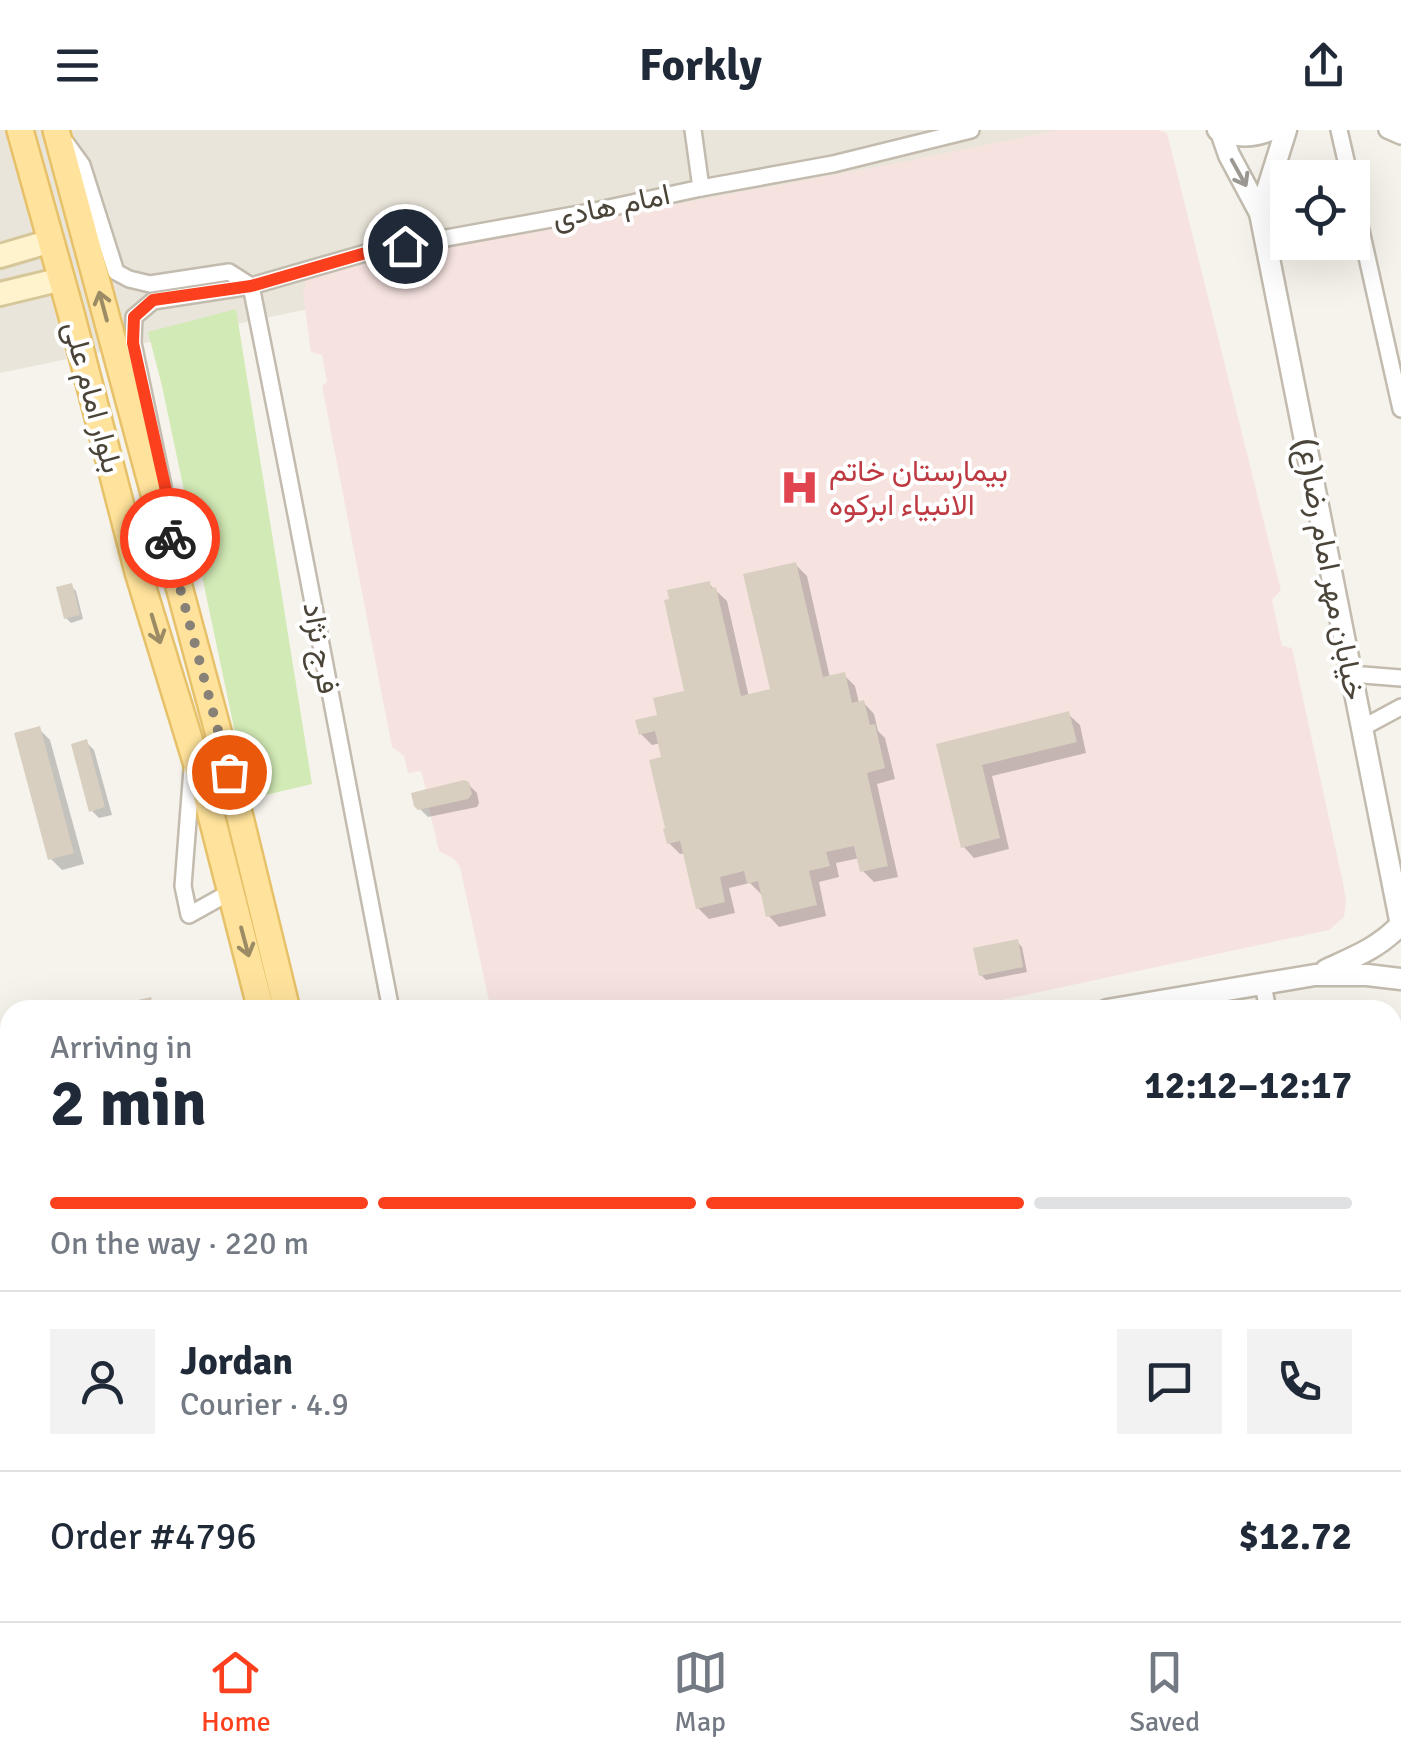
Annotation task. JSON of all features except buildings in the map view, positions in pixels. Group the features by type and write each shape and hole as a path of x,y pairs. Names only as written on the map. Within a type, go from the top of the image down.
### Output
{"main road":[{"name":"بلوار امام علی","path":"20,130 138,572 215,828 259,1000"},
{"name":"بلوار امام علی","path":"56,130 171,554 285,1000"},
{"path":"0,256 51,241"},
{"path":"0,294 62,279"},
{"path":"215,828 241,821"}],"street":[{"path":"56,130 82,165 116,272 150,284 228,272 251,286"},
{"path":"693,130 701,188"},
{"name":"امام هادی","path":"171,554 167,495 133,343 134,317 153,300 251,286 369,252 834,164 971,130"},
{"path":"1220,131 1240,136 1270,130"},
{"path":"1260,213 1286,130"},
{"path":"1339,130 1346,160"},
{"path":"1387,130 1401,136"},
{"path":"1220,131 1228,155 1260,213"},
{"name":"خیابان مهر امام رضا(ع)","path":"1260,213 1401,925"},
{"path":"1368,260 1401,409"},
{"name":"فرج نژاد","path":"251,286 389,1000"},
{"path":"1351,674 1401,678"},
{"path":"1362,728 1401,706"},
{"path":"193,750 183,886 189,915 232,891"},
{"path":"1315,976 1362,956 1401,925"},
{"path":"1170,1000 1315,976 1401,978"},
{"path":"1263,985 1266,1000"}],"shaded area":[{"path":"0,130 1133,130 1133,138 0,373"},
{"name":"بیمارستان خاتم الانبیاء ابرکوه","path":"1058,130 1167,133 1281,590 1272,600 1282,646 1292,648 1343,883 1344,917 1329,930 1002,1000 489,1000 460,867 439,851 429,808 418,810 414,806 414,793 426,789 421,771 408,773 404,756 392,747 322,386 327,382 322,355 311,352 303,294 306,279 318,270"}],"green space":[{"path":"236,309 312,784 249,799 148,332"}],"way so far":[{"path":"170,538 229,772"}],"place":[{"name":"بیمارستان خاتم الانبیاء ابرکوه","path":"799,488"}],"route":[{"path":"170,538 167,495 133,343 134,317 153,300 251,286 369,252 405,246"}]}
